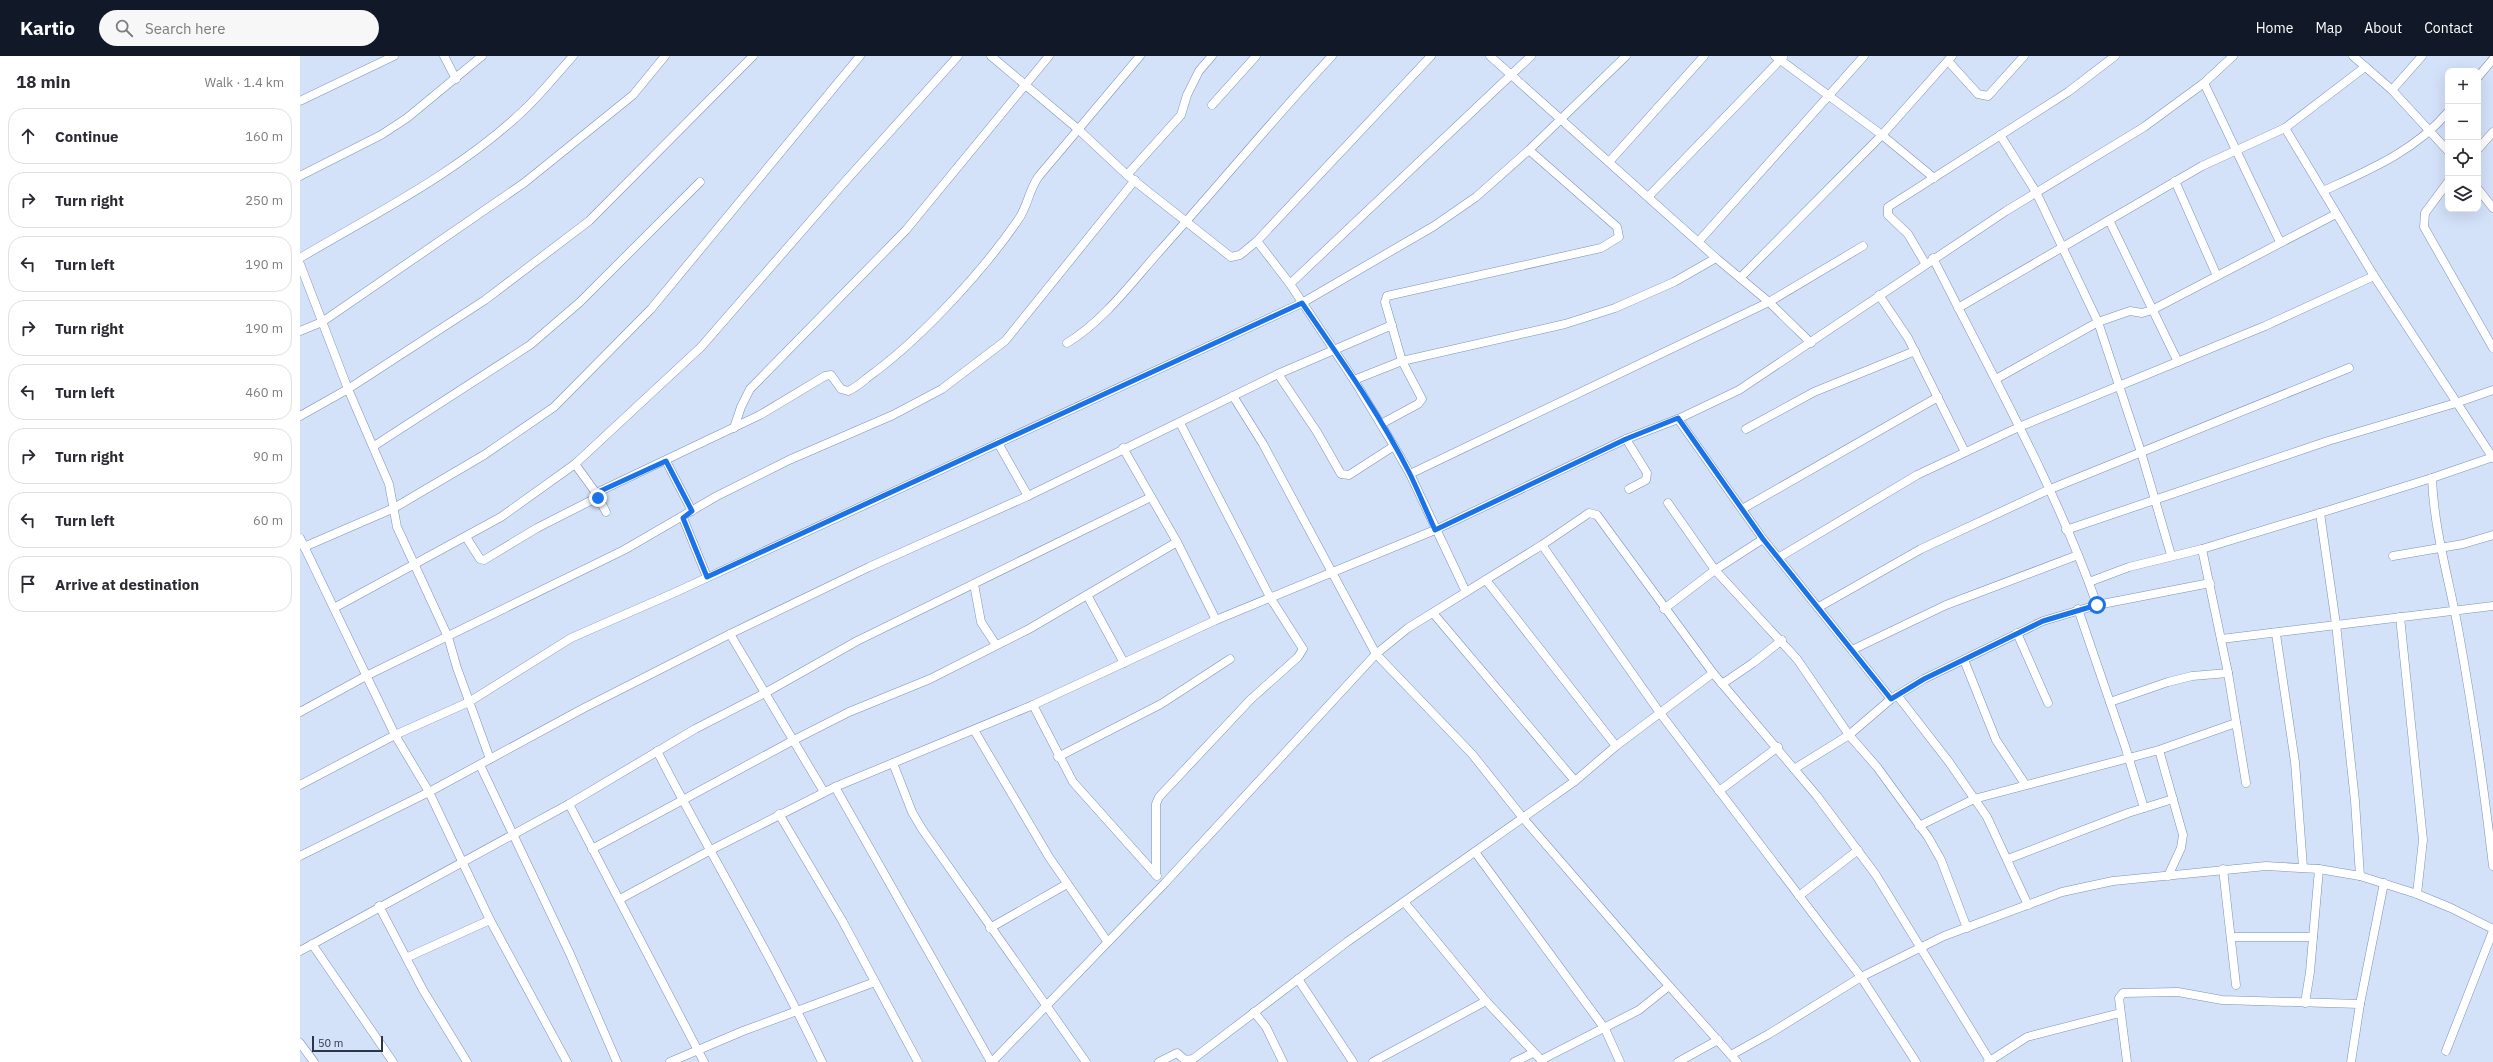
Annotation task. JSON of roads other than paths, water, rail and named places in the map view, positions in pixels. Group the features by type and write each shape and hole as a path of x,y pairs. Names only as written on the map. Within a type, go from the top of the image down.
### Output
{"street":[{"path":"300,101 394,56"},
{"path":"444,56 456,79"},
{"path":"300,176 381,134 424,106 482,56"},
{"path":"300,258 438,176 482,145 524,110 573,56"},
{"path":"300,331 322,322 524,183 627,100 665,56"},
{"path":"300,416 348,389 485,300 589,221 754,56"},
{"path":"304,547 394,508 533,422 572,390 651,309 860,56"},
{"path":"334,608 415,566 502,517 575,464 701,347 842,185 958,56"},
{"path":"991,56 1079,130 1127,175 1231,256 1240,255 1257,241 1430,56"},
{"path":"734,428 741,407 750,389 906,230 1049,56"},
{"path":"466,537 480,559 484,560 542,525 597,495 760,415 825,376 832,375 841,390 848,391 889,361 928,324 997,246 1022,214 1033,183 1038,176 1079,130 1140,56"},
{"path":"1127,175 1181,115 1187,95 1199,72 1212,56"},
{"path":"1212,105 1256,56"},
{"path":"1067,343 1096,323 1187,222 1277,114 1332,56"},
{"path":"1490,56 1649,196 1716,258 1769,302 1811,343"},
{"path":"1290,284 1531,56"},
{"path":"300,785 395,735 469,702 571,638 707,577 1302,303 1434,226 1476,197 1529,150 1626,56"},
{"path":"1609,162 1704,56"},
{"path":"1699,241 1864,56"},
{"path":"1740,278 1882,134 1950,58 1978,94 1984,97 1988,96 2024,56"},
{"path":"1925,263 1908,234 1888,215 1886,210 1896,201 2068,92 2115,56"},
{"path":"620,899 779,814 824,792 974,730 1216,620 1271,599 1332,572 1435,530 1626,439 1678,418 1739,390 1811,343 1925,263 2036,192 2144,128 2204,83 2233,56"},
{"path":"2353,56 2392,90 2445,147"},
{"path":"2392,90 2422,56"},
{"path":"1649,196 1779,57 1829,96 1882,134 1934,178"},
{"path":"2481,73 2493,59"},
{"path":"1958,308 2176,181 2234,149 2285,128 2365,67"},
{"path":"2204,83 2234,149 2280,242"},
{"path":"2323,191 2374,168 2431,131 2445,115"},
{"path":"2089,582 2129,567 2171,555 2202,549 2432,478 2493,457 2456,403 2374,276 2285,128"},
{"path":"2481,146 2493,132"},
{"path":"2000,135 2036,192 2061,248 2098,322 2120,384 2126,410 2141,452 2171,555"},
{"path":"1381,424 1422,402 1421,394 1402,361 1384,302 1387,296 1601,248 1615,241 1619,234 1617,227 1529,150"},
{"path":"300,712 366,676 624,550 683,518 718,496 789,460 893,415 942,389 962,376 1010,336 1135,180"},
{"path":"2176,181 2216,276"},
{"path":"374,446 530,345 580,302 700,182"},
{"path":"2445,186 2425,213 2424,227 2493,348"},
{"path":"2481,193 2493,208"},
{"path":"1996,379 2098,322 2130,311 2142,314 2152,310 2336,214"},
{"path":"2109,220 2178,362"},
{"path":"1257,241 1290,284 1354,380 1381,424 1410,474 1435,530 1466,592"},
{"path":"1410,474 1769,302 1863,246"},
{"path":"1354,380 1402,361 1572,322 1622,305 1674,282 1716,258"},
{"path":"1933,258 1996,379 2019,427 2078,555 2097,605"},
{"path":"300,264 348,389 374,446 392,491 397,527 448,637 469,702 490,759"},
{"path":"1778,558 1917,475 2019,427 2120,384 2265,326 2374,276"},
{"path":"1878,295 1915,351 1966,452"},
{"path":"300,856 429,792 584,708 730,634 869,567 1028,496 1123,448 1180,423 1278,374 1392,325"},
{"path":"1746,429 1814,392 1915,351"},
{"path":"1820,607 1921,549 2048,490 2141,452 2226,420 2349,368"},
{"path":"1278,374 1317,432 1341,474 1348,476 1394,446"},
{"path":"2066,530 2328,441 2456,403 2493,390"},
{"path":"1233,396 1263,444 1376,654 1472,754 1523,818 1737,1062"},
{"path":"1744,508 1938,397"},
{"path":"1678,418 1744,508 1763,539 1820,607 1852,650 1949,762 1987,818 2028,905"},
{"path":"1156,875 1156,804 1159,797 1251,699 1302,653 1302,646 1271,599 1180,423"},
{"path":"1626,439 1647,473 1646,480 1629,489"},
{"path":"998,442 1028,496"},
{"path":"1123,448 1177,542 1216,620"},
{"path":"666,461 692,511"},
{"path":"575,464 597,495 606,512"},
{"path":"2432,478 2433,508 2440,548 2455,611 2472,703 2493,866"},
{"path":"300,951 461,861 569,804 695,729 765,693 857,641 1152,498"},
{"path":"1668,503 1715,570 1782,640 1819,690 1849,735 1877,767 1919,826 1942,860 1967,928"},
{"path":"2320,513 2336,624 2355,801 2360,876"},
{"path":"835,787 992,1062 1106,941 1164,884 1376,654 1408,628 1542,545 1585,514 1595,514 1664,610 1713,674 1778,747 1858,850 1920,947 1989,1062 2027,1037 2120,1013"},
{"path":"683,518 707,577"},
{"path":"2393,556 2440,548 2493,535"},
{"path":"300,538 395,735 429,792 490,920 567,1062"},
{"path":"1664,610 1715,570 1763,539"},
{"path":"592,849 792,741 849,712 930,679 1030,629 1177,542"},
{"path":"1542,545 1660,713 1691,751 1719,791 1861,976 1916,1062"},
{"path":"2202,549 2228,673 2246,782"},
{"path":"1852,650 1946,605 2078,555"},
{"path":"1486,580 1616,746"},
{"path":"1794,769 1849,735 1894,697 1924,679 2043,621 2097,605 2210,583"},
{"path":"974,584 981,622 996,645"},
{"path":"1087,594 1124,663"},
{"path":"2221,638 2276,634 2336,624 2493,606"},
{"path":"2078,610 2110,702 2144,808"},
{"path":"1433,613 1576,781"},
{"path":"2400,617 2423,840 2417,894"},
{"path":"2018,633 2048,703"},
{"path":"730,634 792,741 824,792"},
{"path":"2276,634 2295,762 2303,867"},
{"path":"1722,684 1753,663 1782,640"},
{"path":"1058,757 1161,704 1230,659"},
{"path":"1964,660 1996,740 2025,784"},
{"path":"2110,702 2168,682 2192,676 2228,673"},
{"path":"1159,1062 1177,1053 1186,1060 1191,1060 1298,979 1576,781 1616,746 1713,674"},
{"path":"1033,704 1058,757 1086,798 1164,884"},
{"path":"1919,826 1974,799 2025,784 2129,759 2236,723"},
{"path":"974,730 1049,857 1106,941"},
{"path":"1719,791 1778,747"},
{"path":"2159,750 2183,841 2168,876"},
{"path":"657,751 709,851 798,1010 822,1062"},
{"path":"893,763 919,823 990,928 1086,1062"},
{"path":"480,765 570,954 617,1062"},
{"path":"2008,860 2044,844 2173,799"},
{"path":"569,804 704,1062"},
{"path":"779,814 843,922 918,1062"},
{"path":"1799,896 1858,850"},
{"path":"1475,852 1605,1029 1620,1062"},
{"path":"1731,1054 1769,1034 1861,976 1920,947 2028,905 2086,886 2223,869 2266,866 2303,867 2360,876 2417,894 2451,908 2493,930 2446,1051"},
{"path":"2223,869 2236,985"},
{"path":"2305,1003 2319,869"},
{"path":"2351,1062 2360,1004 2384,883"},
{"path":"990,928 1067,884"},
{"path":"1405,902 1486,1001 1542,1061 1648,1005 1669,986"},
{"path":"380,906 408,957 423,990 467,1062"},
{"path":"408,957 490,920"},
{"path":"2231,937 2313,937"},
{"path":"312,944 393,1062"},
{"path":"1298,979 1353,1062"},
{"path":"670,1062 743,1031 875,982"},
{"path":"2127,1062 2119,998 2125,992 2178,992 2222,1000 2360,1004"},
{"path":"1373,1062 1486,1001"},
{"path":"1254,1012 1266,1027 1283,1062"},
{"path":"1678,1062 1718,1040"},
{"path":"300,1043 314,1062"},
{"path":"1514,1062 1534,1053"}]}
